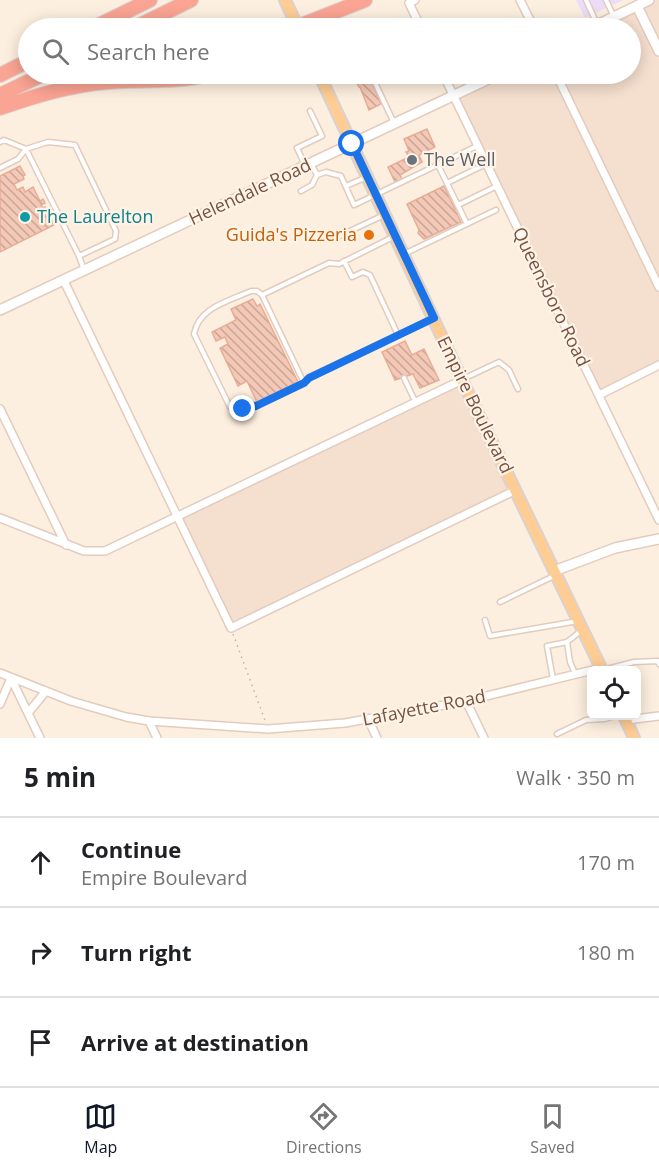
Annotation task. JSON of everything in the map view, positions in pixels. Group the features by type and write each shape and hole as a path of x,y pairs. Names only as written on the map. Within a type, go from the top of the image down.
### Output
{"highway":[{"path":"113,18 150,0"},
{"path":"154,18 191,0"},
{"path":"321,18 365,0"},
{"path":"0,75 18,66"},
{"path":"0,95 23,84"},
{"path":"0,108 54,91 92,84"}],"main road":[{"path":"285,0 293,18"},
{"name":"Empire Boulevard","path":"324,84 462,380 600,666"},
{"path":"623,720 634,738"}],"street":[{"path":"415,0 409,3 416,18"},
{"path":"520,0 529,18"},
{"path":"614,17 649,0"},
{"path":"637,6 659,51"},
{"name":"Queensboro Road","path":"448,84 659,520"},
{"name":"Helendale Road","path":"0,310 477,84"},
{"path":"561,84 659,287"},
{"path":"64,281 231,628 516,490"},
{"path":"598,395 659,365"},
{"path":"0,518 84,551 105,551 462,380"},
{"path":"0,409 66,545"},
{"path":"555,573 615,548 659,539"},
{"name":"Lafayette Road","path":"0,673 96,710 149,721 268,729 314,727 368,719 466,701 587,672"},
{"path":"0,704 11,678"},
{"path":"11,678 40,738"},
{"path":"28,713 46,691"},
{"path":"466,701 484,738"},
{"path":"641,716 659,716"},
{"path":"368,719 377,738"},
{"path":"149,721 157,738"},
{"path":"268,729 272,738"}],"lane":[{"path":"586,0 591,18"},
{"path":"606,0 614,17"},
{"path":"376,84 394,123"},
{"path":"310,111 321,136 297,148 316,175"},
{"path":"0,142 4,140 26,149 79,256 84,271"},
{"path":"0,168 18,159 26,149 48,142 75,145 116,231 115,239 79,256"},
{"path":"316,175 326,172 341,176 354,205 478,146"},
{"path":"447,183 486,164"},
{"path":"438,165 467,224"},
{"path":"301,190 312,185 316,175"},
{"path":"346,186 367,177"},
{"path":"458,205 497,186"},
{"path":"404,254 496,210"},
{"path":"335,238 385,214"},
{"path":"262,295 329,263 339,264 395,236"},
{"path":"345,261 352,277 363,272 370,275 398,334"},
{"path":"304,383 262,295 257,291 251,291 203,313 196,324 194,334 230,407 243,409 256,406 304,383 309,378 398,334 434,318"},
{"path":"462,380 499,362 508,370 518,389"},
{"path":"404,378 415,402"},
{"path":"500,602 555,573"},
{"path":"485,620 490,636 580,626"},
{"path":"553,680 547,646 567,642 580,626"},
{"path":"567,642 570,662 576,674"},
{"path":"616,666 634,662 658,661 659,664"},
{"path":"557,734 587,720"}],"path":[{"path":"231,628 268,729"}],"shaded area":[{"path":"576,0 623,0 585,18"},
{"path":"651,0 659,0 659,366 599,395 453,95 477,84 641,84 641,18 613,18"},
{"path":"462,380 516,490 231,628 177,516"}],"building":[{"path":"358,84 372,84 381,104 369,110"},
{"name":"The Well","path":"427,129 435,147 419,155 422,162 400,175 403,181 396,184 388,167 409,157 404,139"},
{"name":"The Laurelton","path":"20,166 25,175 24,179 14,184 17,190 23,187 25,192 33,187 40,201 43,199 45,203 41,205 45,207 54,225 0,252 0,176"},
{"path":"444,186 455,209 458,208 460,212 457,214 461,222 424,239 418,233 419,230 407,204"},
{"path":"253,299 257,306 260,304 298,382 257,402 247,381 238,386 220,348 228,344 225,337 216,341 212,332 236,320 231,309"},
{"path":"405,341 412,355 424,349 439,380 420,388 413,374 395,380 382,352"}],"place":[{"name":"The Well","path":"412,160"},
{"name":"The Laurelton","path":"25,217"},
{"name":"Guida's Pizzeria","path":"369,235"}],"route":[{"path":"243,409 256,406 434,318 352,144"}]}
